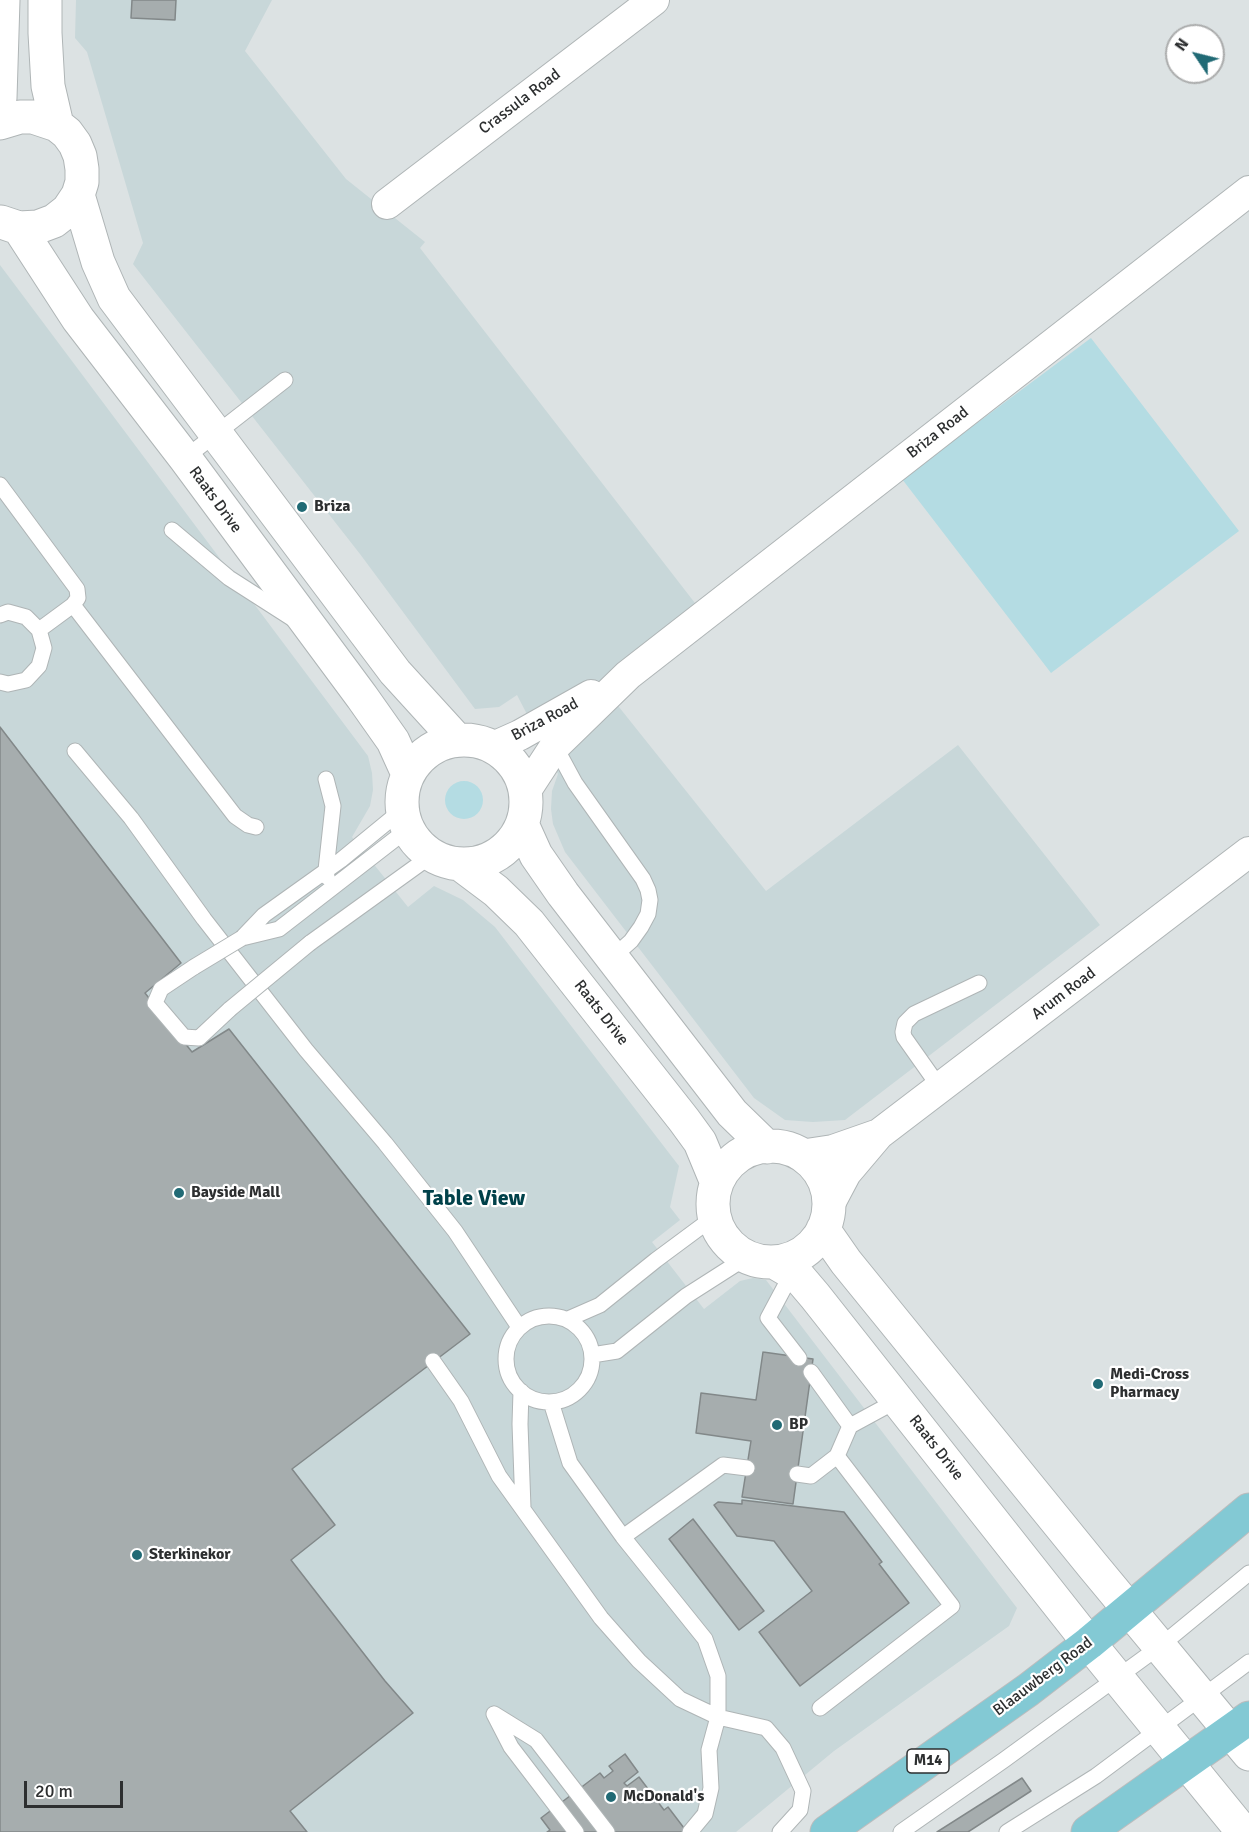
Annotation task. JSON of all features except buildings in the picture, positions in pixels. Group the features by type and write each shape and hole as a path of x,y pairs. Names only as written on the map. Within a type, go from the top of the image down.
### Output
{"main road":[{"name":"Blaauwberg Road","path":"827,1832 1028,1690 1089,1643 1249,1510"},
{"path":"1088,1832 1186,1761 1243,1734"}],"street":[{"path":"0,98 3,0"},
{"path":"45,0 48,86 57,125"},
{"name":"Crassula Road","path":"387,204 654,0"},
{"path":"0,123 21,117 33,117 57,125 67,133 80,156 82,182 78,195 68,210 54,221 38,227 10,225"},
{"name":"Briza Road","path":"525,792 555,746 628,675 1249,191"},
{"path":"78,195 98,262 114,298 395,672 457,740"},
{"name":"Raats Drive","path":"10,225 393,741 408,774"},
{"name":"Briza Road","path":"493,747 520,735 628,675"},
{"path":"457,740 476,741 493,747 505,755 522,778 525,792 522,824 514,838 503,850 475,863 446,860 418,844 405,820 402,792 408,774 415,763 433,748 445,742 457,740"},
{"path":"522,824 536,855 612,958 732,1113 767,1147"},
{"name":"Arum Road","path":"825,1218 846,1173 879,1134 1249,852"},
{"name":"Raats Drive","path":"446,860 496,891 530,923 684,1120 707,1156 717,1183"},
{"name":"Arum Road","path":"800,1155 833,1150 879,1134"},
{"path":"778,1147 800,1155 816,1168 822,1177 826,1186 825,1218 812,1244 797,1255 771,1264 738,1252 723,1237 714,1217 713,1205 717,1183 723,1172 742,1154 754,1149 778,1147"},
{"path":"825,1218 846,1262 1159,1647 1202,1697 1243,1734"},
{"name":"Raats Drive","path":"771,1264 815,1296 1116,1677 1243,1832"}],"lane":[{"path":"184,458 285,380"},
{"path":"0,485 77,589 78,598 74,605 39,630"},
{"path":"172,530 229,578 315,634"},
{"path":"74,605 235,816 248,825 256,827"},
{"path":"0,615 8,612 26,617 39,630 44,648 39,666 26,680 8,684 0,682"},
{"path":"555,746 575,783 643,879 648,890 650,900 648,914 631,941 612,958"},
{"path":"75,751 131,818 204,919 306,1050 386,1143 455,1231 519,1328"},
{"path":"326,779 333,806 326,870 330,889"},
{"path":"405,820 326,870 264,915 242,938 161,989 155,1002 184,1037 199,1038 230,1009 310,943 446,860"},
{"path":"242,938 279,929 300,914 405,820"},
{"path":"940,1088 904,1037 905,1023 914,1014 979,983"},
{"path":"568,1319 600,1305 714,1217"},
{"path":"592,1355 617,1351 686,1296 771,1264 768,1318 799,1358"},
{"path":"543,1316 568,1319 580,1328 589,1341 592,1355 591,1370 585,1383 575,1393 562,1400 550,1402 534,1399 521,1391 512,1380 507,1367 509,1346 519,1328 530,1320 543,1316"},
{"path":"433,1361 461,1401 499,1476 601,1618 639,1661 680,1699 718,1717 766,1728 783,1748 803,1791 800,1810 787,1827 780,1832"},
{"path":"811,1372 850,1426"},
{"path":"521,1391 523,1508"},
{"path":"797,1474 811,1476 837,1456 850,1426 898,1400"},
{"path":"550,1402 570,1463 623,1537 705,1639 718,1676 718,1717 709,1750 711,1788 705,1814 690,1832"},
{"path":"820,1708 952,1606 837,1456"},
{"path":"623,1537 723,1466 747,1468"},
{"path":"901,1832 1159,1647 1249,1573"},
{"path":"1007,1832 1096,1776 1249,1662"},
{"path":"576,1832 511,1747 494,1714 536,1740 606,1832"}],"shaded area":[{"path":"76,0 272,0 245,51 346,179 425,242 420,248 705,616 607,692 766,891 958,745 1100,925 845,1120 813,1122 785,1120 754,1098 565,852 553,824 551,809 552,791 558,774 517,695 499,707 475,709 360,554 133,264 143,243 87,52 75,38"},
{"path":"0,265 368,756 373,790 370,806 352,837 408,907 434,886 463,900 495,927 679,1166 670,1207 680,1220 652,1242 704,1309 740,1281 753,1278 766,1280 1017,1608 1009,1626 834,1751 736,1832 0,1832"},
{"path":"1091,338 1239,531 1051,673 902,479"},
{"path":"464,781 477,787 483,800 477,813 464,819 451,813 445,800 451,787"}],"place":[{"name":"Briza","path":"302,507"},
{"name":"Bayside Mall","path":"179,1193"},
{"name":"Medi-Cross Pharmacy","path":"1098,1384"},
{"name":"BP","path":"777,1425"},
{"name":"Sterkinekor","path":"137,1555"},
{"name":"McDonald's","path":"611,1797"}],"district":[{"name":"Table View","path":"474,1199"}]}
